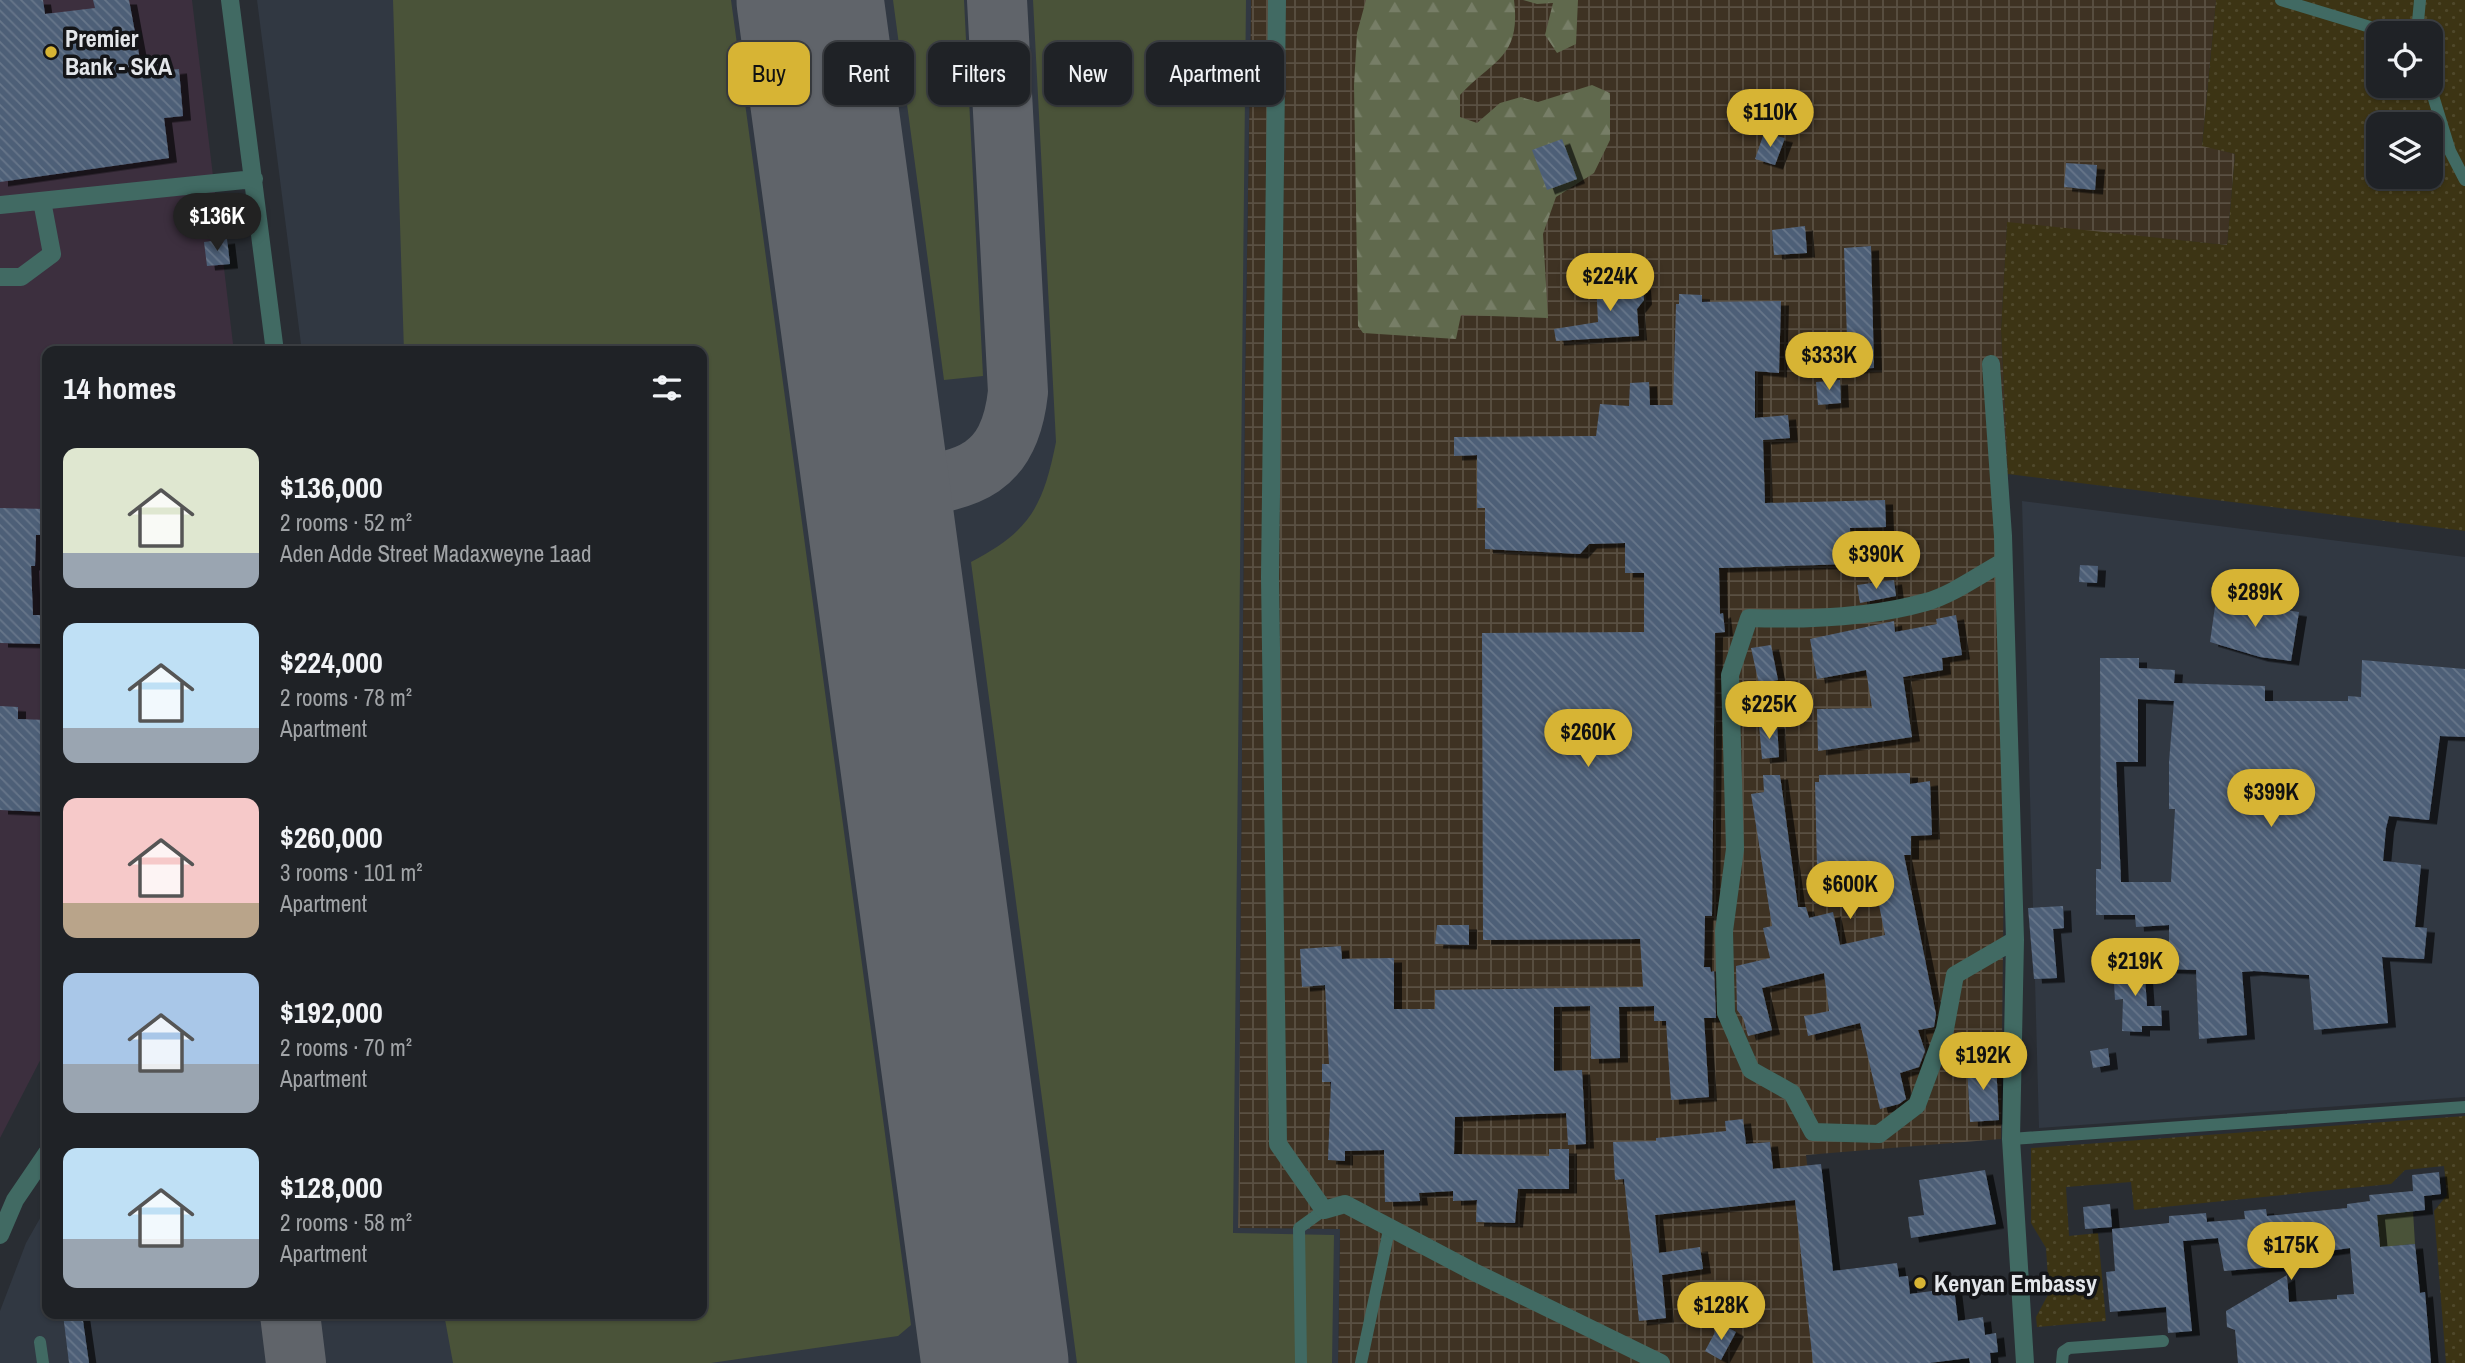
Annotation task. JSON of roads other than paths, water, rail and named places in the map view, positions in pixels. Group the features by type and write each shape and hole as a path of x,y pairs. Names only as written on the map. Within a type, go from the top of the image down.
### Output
{"street":[{"path":"229,0 274,346"},
{"path":"1277,0 1270,577 1278,1144 1324,1210 1345,1204 1389,1230 1661,1363"},
{"path":"0,205 254,179"},
{"path":"0,277 21,277 52,254 42,201"},
{"path":"1991,364 2003,562 2015,940 2011,1139 2025,1363"},
{"path":"2003,562 1928,601 1862,614 1786,619 1748,618 1730,675 1735,849 1724,931 1726,1013 1751,1070 1792,1093 1813,1132 1879,1134 1917,1105 1945,1029 1955,975 2015,940"},
{"path":"0,1235 15,1200 42,1160"}],"lane":[{"path":"2281,0 2366,26"},
{"path":"2418,21 2420,0"},
{"path":"2434,98 2449,151 2465,180"},
{"path":"2011,1139 2465,1107"},
{"path":"1301,1363 1299,1228 1324,1210"},
{"path":"1361,1363 1389,1230"},
{"path":"2062,1363 2063,1352 2069,1348 2163,1341"},
{"path":"40,1342 43,1363"}],"place":[{"name":"Premier Bank - SKA","path":"51,52"},
{"name":"Kenyan Embassy","path":"1920,1283"}]}
